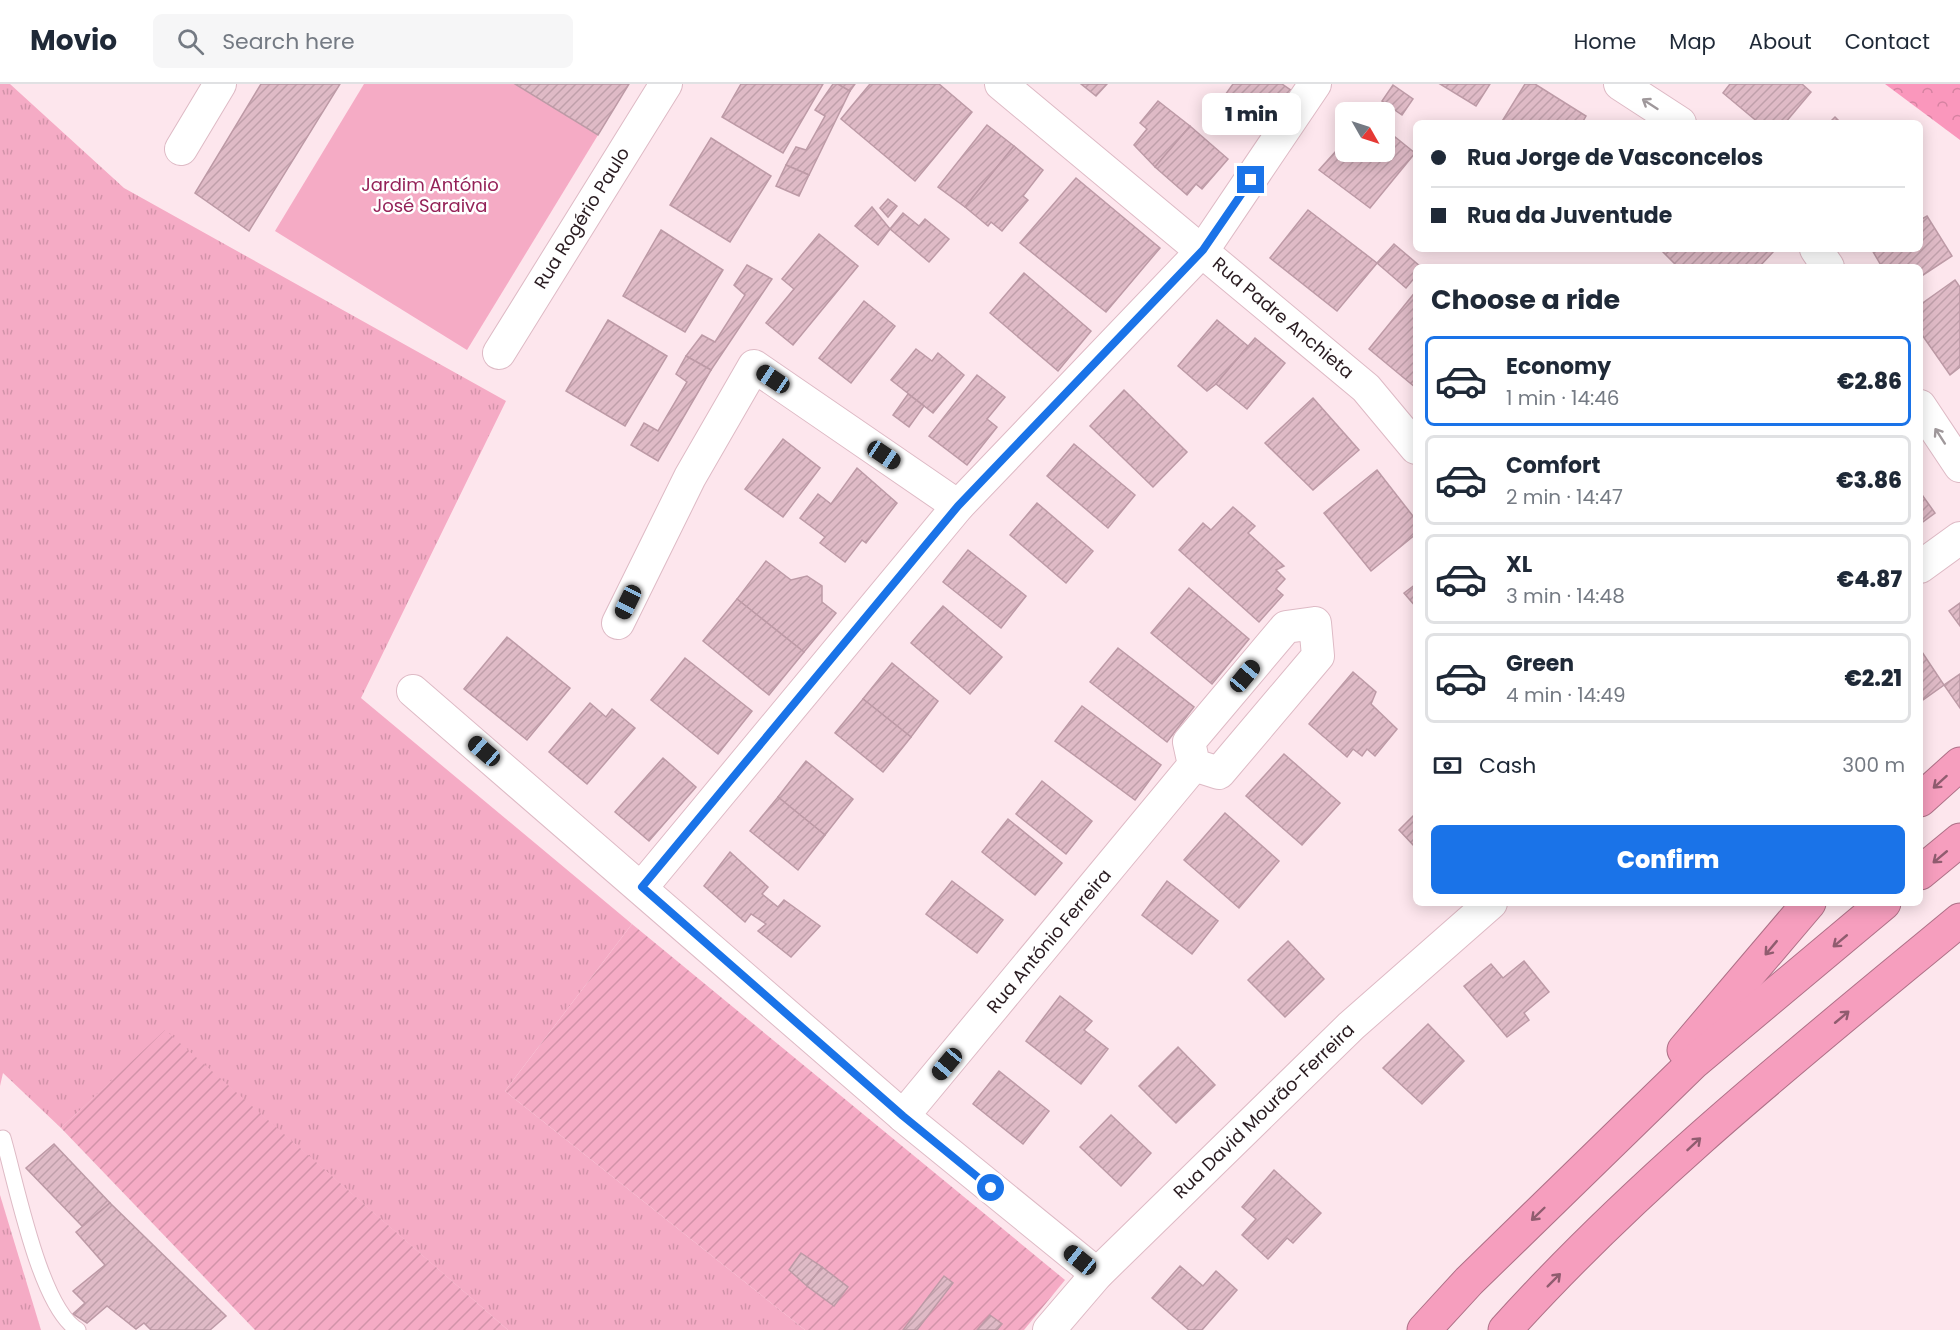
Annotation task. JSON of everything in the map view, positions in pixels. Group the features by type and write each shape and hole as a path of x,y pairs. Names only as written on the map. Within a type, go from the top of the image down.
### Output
{"highway":[{"path":"1923,798 1960,764"},
{"path":"1923,871 1960,840"},
{"path":"1580,1173 1806,906"},
{"path":"1424,1330 1469,1281 1694,1062 1880,906"},
{"path":"1505,1330 1619,1214 1735,1106 1960,920"}],"street":[{"path":"181,149 220,84"},
{"name":"Rua Rogério Paulo","path":"499,353 666,84"},
{"name":"Rua Padre Anchieta","path":"1001,84 1366,388 1413,444"},
{"path":"642,887 958,506 1203,250 1316,84"},
{"path":"1620,84 1675,120"},
{"path":"618,623 690,477 754,366 958,506"},
{"path":"1923,410 1960,466"},
{"path":"1923,565 1960,538"},
{"path":"1315,623 1318,657 1220,773 1194,765 1189,742 1286,627 1315,623"},
{"path":"413,691 642,887 903,1116 1097,1274"},
{"name":"Rua António Ferreira","path":"903,1116 1194,765"},
{"name":"Rua David Mourão-Ferreira","path":"1049,1330 1097,1274 1351,1026 1488,906"}],"lane":[{"path":"3,1137 43,1280 67,1323 78,1330"}],"green space":[{"path":"0,84 10,84 124,188 506,401 361,698 632,924 505,1091 805,1330 508,1330 165,1031 61,1128 3,1073 0,1086"},
{"name":"Jardim António José Saraiva","path":"364,84 515,84 598,135 467,350 275,231"},
{"path":"1885,84 1960,84 1960,140"},
{"path":"632,924 1065,1280 1024,1330 805,1330 505,1091"},
{"path":"165,1030 508,1330 255,1330 61,1128"},
{"path":"0,1195 41,1330 0,1330"}],"building":[{"path":"261,84 340,84 249,231 195,193"},
{"path":"515,84 629,84 598,135"},
{"path":"741,84 823,84 783,153 722,117"},
{"path":"833,84 838,84 850,91 809,175 786,165 796,147 806,150 825,116 815,110"},
{"path":"838,84 855,84 850,91"},
{"path":"870,84 939,84 972,112 915,181 841,119"},
{"path":"1081,84 1107,84 1096,96"},
{"path":"1233,84 1282,84 1292,91 1265,126 1225,95"},
{"path":"1440,84 1490,84 1476,106"},
{"path":"1525,84 1535,84 1586,116 1584,120 1503,120"},
{"path":"1730,84 1802,84 1811,92 1788,120 1755,120 1723,93"},
{"path":"1393,85 1413,99 1402,115 1395,110 1395,102 1382,101"},
{"path":"1158,101 1190,126 1155,167 1134,145 1147,129 1140,123"},
{"path":"987,125 1014,146 965,207 938,187"},
{"path":"1190,126 1228,159 1202,189 1196,184 1187,195 1155,167"},
{"path":"1395,137 1413,151 1413,155 1370,208 1319,170 1335,152 1335,162 1395,162"},
{"path":"711,138 771,176 730,242 670,205"},
{"path":"1014,146 1043,170 1023,196 1028,200 1002,231 991,222 988,226 965,207"},
{"path":"786,165 809,175 799,196 776,186"},
{"path":"1076,178 1160,248 1106,312 1020,243"},
{"path":"888,199 897,206 888,217 880,208"},
{"path":"872,207 890,229 878,245 855,226"},
{"path":"1308,210 1377,263 1337,311 1270,258"},
{"path":"903,213 919,226 925,219 949,239 929,262 890,229"},
{"path":"1927,216 1952,256 1923,275 1923,264 1880,264 1873,252 1923,252 1923,218"},
{"path":"661,230 723,270 685,332 623,296"},
{"path":"819,234 858,266 793,345 766,323 794,289 782,279"},
{"path":"1394,244 1417,264 1413,264 1413,280 1406,288 1377,263"},
{"path":"1663,252 1773,252 1762,264 1675,264"},
{"path":"747,265 772,279 711,370 686,356 702,335 715,342 745,295 734,285"},
{"path":"1024,273 1091,331 1058,371 990,313"},
{"path":"1955,280 1960,287 1960,367 1950,375 1923,336 1923,303"},
{"path":"1413,295 1413,386 1369,349"},
{"path":"864,301 895,326 851,383 819,358"},
{"path":"608,320 667,356 625,426 566,391"},
{"path":"1217,320 1248,346 1216,384 1207,391 1178,366"},
{"path":"1255,338 1285,363 1247,409 1216,384"},
{"path":"916,349 932,361 938,353 964,375 933,413 891,380"},
{"path":"686,356 711,370 658,461 631,445 644,423 658,431 687,382 676,374"},
{"path":"977,375 1005,397 987,419 997,427 967,465 929,436"},
{"path":"1124,390 1187,452 1153,487 1090,426"},
{"path":"908,394 924,406 909,427 893,415"},
{"path":"1313,398 1359,450 1313,490 1265,443"},
{"path":"783,439 820,468 783,517 745,489"},
{"path":"1074,444 1135,495 1108,528 1047,476"},
{"path":"857,468 897,503 866,543 862,540 845,562 820,543 825,537 800,518 818,494 831,504"},
{"path":"1377,470 1413,516 1413,536 1371,571 1324,513"},
{"path":"1923,496 1935,513 1923,522"},
{"path":"1037,503 1093,551 1066,583 1010,535"},
{"path":"1233,507 1255,526 1248,533 1284,566 1276,570 1285,579 1276,589 1283,595 1259,622 1179,550 1203,523 1211,530"},
{"path":"968,550 1026,596 1001,628 943,582"},
{"path":"766,561 791,580 807,576 822,586 822,602 836,613 804,652 737,599"},
{"path":"1413,586 1413,604 1404,593"},
{"path":"1189,588 1249,639 1212,684 1151,633"},
{"path":"737,599 804,652 769,695 703,641"},
{"path":"1960,603 1960,626 1949,611"},
{"path":"943,606 1002,657 970,694 911,643"},
{"path":"507,637 570,688 527,740 464,689"},
{"path":"1118,648 1194,707 1167,742 1090,682"},
{"path":"1923,654 1944,685 1923,700"},
{"path":"685,658 752,711 718,754 651,700"},
{"path":"892,663 938,701 911,737 863,699"},
{"path":"1353,672 1376,692 1371,704 1397,729 1375,756 1367,749 1362,756 1353,749 1347,757 1309,724"},
{"path":"1960,674 1960,708 1944,685"},
{"path":"863,699 911,737 883,772 835,733"},
{"path":"590,703 606,717 612,709 635,728 587,784 549,752"},
{"path":"1082,706 1161,765 1135,800 1055,741"},
{"path":"1284,754 1340,803 1302,845 1246,796"},
{"path":"663,758 696,787 649,841 615,812"},
{"path":"806,761 853,799 825,835 778,797"},
{"path":"1042,781 1092,821 1066,854 1016,814"},
{"path":"778,797 825,835 798,870 750,831"},
{"path":"1225,813 1279,861 1239,908 1184,860"},
{"path":"1413,816 1413,845 1399,830"},
{"path":"1008,819 1062,863 1035,895 982,852"},
{"path":"730,852 768,887 762,894 778,907 784,900 820,926 791,957 758,931 766,924 751,914 745,922 704,886"},
{"path":"952,881 1003,920 977,953 926,914"},
{"path":"1167,881 1218,921 1192,954 1142,915"},
{"path":"1288,941 1324,979 1285,1017 1248,980"},
{"path":"1524,961 1549,992 1524,1013 1529,1020 1507,1037 1464,986 1491,964 1503,978"},
{"path":"1060,996 1092,1021 1084,1030 1108,1049 1081,1084 1026,1041"},
{"path":"1428,1024 1464,1061 1422,1104 1383,1068"},
{"path":"1178,1047 1215,1085 1176,1123 1139,1086"},
{"path":"999,1071 1049,1111 1023,1144 973,1104"},
{"path":"1111,1115 1151,1153 1121,1186 1080,1147"},
{"path":"54,1144 110,1203 82,1226 26,1168"},
{"path":"1274,1170 1321,1213 1293,1243 1287,1238 1268,1259 1242,1235 1256,1219 1242,1207"},
{"path":"110,1203 226,1316 210,1330 151,1330 144,1323 136,1329 107,1306 87,1323 73,1314 85,1303 73,1291 105,1265 76,1232"},
{"path":"801,1253 822,1267 807,1286 789,1270"},
{"path":"1180,1266 1203,1286 1216,1271 1237,1290 1202,1330 1189,1330 1152,1298"},
{"path":"822,1267 848,1287 834,1306 807,1286"},
{"path":"944,1276 953,1283 917,1330 903,1330"},
{"path":"990,1315 1002,1324 997,1330 977,1330"}],"route":[{"path":"991,1188 903,1116 642,887 958,506 1203,250 1251,180"}]}
